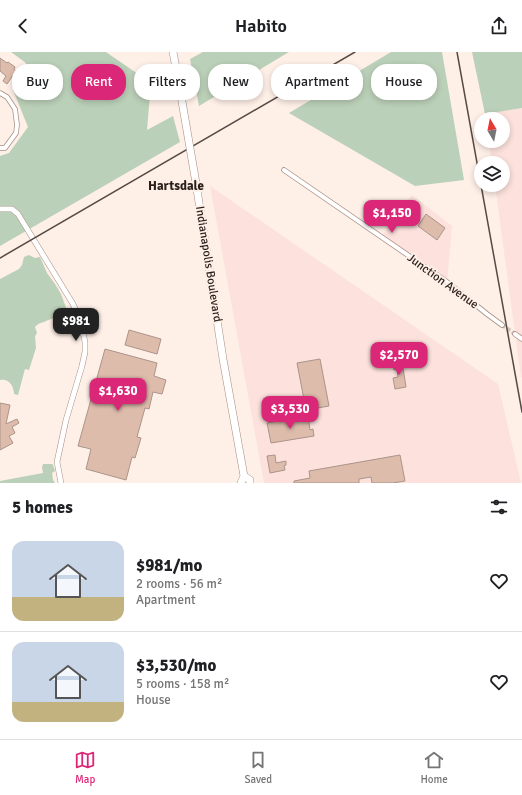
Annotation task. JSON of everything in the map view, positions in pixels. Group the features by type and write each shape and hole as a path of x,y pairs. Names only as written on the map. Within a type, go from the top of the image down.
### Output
{"highway":[{"name":"Indianapolis Boulevard","path":"173,52 196,183 243,479 250,480 250,483"}],"street":[{"path":"0,93 7,98 15,109 17,125 16,133 5,148 0,148"},
{"name":"Junction Avenue","path":"284,170 446,282 502,325"},
{"path":"0,209 12,209 22,219 73,304 80,318 83,330 85,352 66,420 58,462 61,483"},
{"path":"515,334 522,339"}],"shaded area":[{"path":"522,108 522,378 496,192 510,192 510,156 491,156 490,148 510,148 510,112 497,112"},
{"path":"210,186 498,384 521,483 264,483"},
{"path":"412,195 452,226 447,282 381,237"}],"green space":[{"path":"11,52 106,52 123,64 71,64 71,100 126,100 126,66 134,71 134,100 150,100 147,130 173,116 180,142 0,246 0,156 9,153 28,127 17,100 63,100 63,64 26,63"},
{"path":"203,52 289,52 263,68 263,64 208,64 209,100 199,106 198,100 200,100 200,64 191,64 190,59"},
{"path":"391,52 442,52 464,180 415,186 289,113 311,100 363,100 363,69"},
{"path":"472,52 522,52 522,108 497,112 485,112"},
{"path":"29,255 35,258 40,257 47,273 61,294 68,313 40,323 35,327 37,333 35,336 36,348 29,370 25,369 18,395 14,394 13,388 8,381 0,380 0,279 19,269 22,265 24,257"},
{"path":"43,464 53,465 55,471 52,473 55,483 0,483 0,481 43,473"}],"building":[{"path":"0,58 12,65 12,77 7,84 3,81 6,76 0,71"},
{"path":"426,214 445,228 437,240 418,226"},
{"path":"129,330 161,339 157,354 125,345"},
{"path":"105,349 157,363 154,376 166,380 162,394 153,392 149,409 145,408 137,437 141,438 135,458 132,457 126,480 86,469 91,449 78,446"},
{"path":"320,359 329,406 306,410 297,363"},
{"path":"402,362 406,387 395,389 393,378 398,377 397,369 394,370 393,364"},
{"path":"0,403 10,405 6,424 17,419 19,423 12,427 15,433 9,436 13,443 0,450"},
{"path":"308,416 310,430 313,429 314,436 271,443 267,423"},
{"path":"275,455 276,463 286,461 286,465 284,466 285,470 270,473 267,456"},
{"path":"400,455 405,481 393,483 372,483 371,477 359,479 359,483 294,483 294,481 310,478 309,471"}],"tunnel":[{"path":"502,325 515,334"}],"railway":[{"path":"0,258 355,52"},
{"path":"457,52 522,412"}],"district":[{"name":"Hartsdale","path":"176,185"}]}
